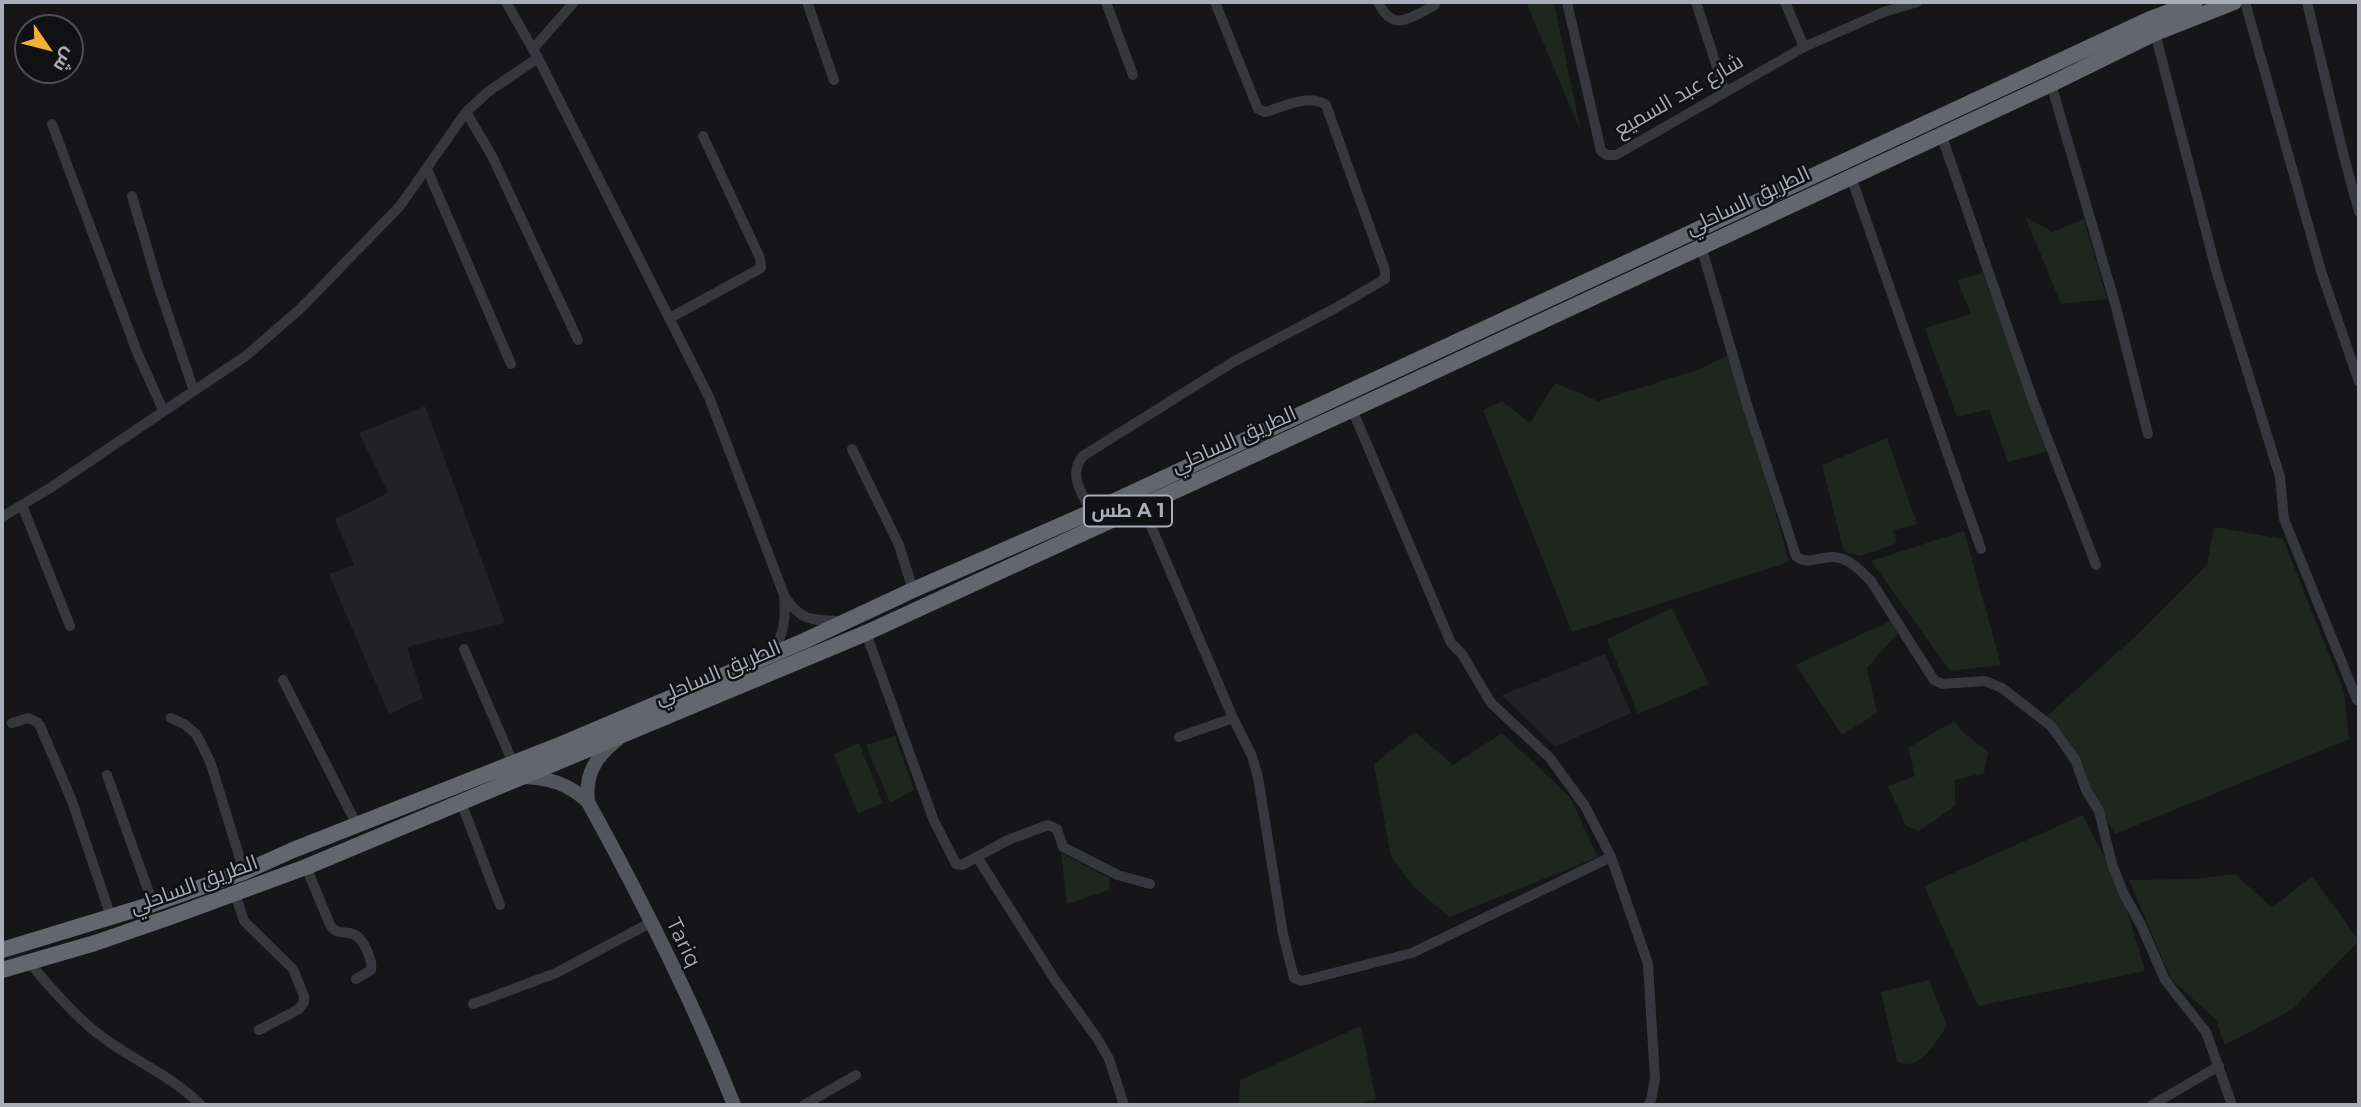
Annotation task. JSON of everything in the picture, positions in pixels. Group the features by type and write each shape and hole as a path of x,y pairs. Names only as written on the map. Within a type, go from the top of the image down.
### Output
{"highway":[{"name":"الطريق الساحلي","path":"2,950 153,904 244,872 768,657 1091,512 2148,20 2195,2"},
{"name":"الطريق الساحلي","path":"2,970 94,943 306,867 866,633 2051,84 2155,33 2234,2"}],"main road":[{"path":"587,802 588,780 596,760 602,751 620,737"},
{"path":"522,778 559,782 570,787 587,802"},
{"name":"Tariq","path":"587,802 623,867 707,1038 734,1105"}],"street":[{"path":"506,2 536,53 709,397 784,594 795,610 807,619 845,622"},
{"path":"2,517 83,466 247,355 301,308 400,206 466,112 536,53 574,2"},
{"path":"807,2 834,80"},
{"path":"1106,2 1133,75"},
{"path":"1091,512 1075,476 1076,466 1083,456 1233,362 1385,279 1385,270 1326,105 1319,100 1310,99 1265,112 1258,108 1215,2"},
{"path":"1378,2 1390,20 1402,21 1435,5"},
{"name":"شارع عبد السميع","path":"1567,2 1601,151 1608,156 1616,155 1804,47 1884,12 1917,2"},
{"path":"1696,2 1725,92"},
{"path":"1785,2 1804,47"},
{"path":"2245,2 2322,274 2359,382"},
{"path":"2308,2 2359,212"},
{"path":"2155,33 2216,270 2280,477 2284,520 2359,701"},
{"path":"2051,84 2116,307 2148,434"},
{"path":"466,112 492,156 578,340"},
{"path":"52,124 137,352 163,410"},
{"path":"1941,134 2024,376 2096,565"},
{"path":"670,318 761,268 760,258 702,136"},
{"path":"427,169 511,364"},
{"path":"1851,177 1981,549"},
{"path":"132,196 158,285 194,391"},
{"path":"1701,246 1748,408 1796,556 1806,561 1836,557 1864,573 1934,680 1942,684 1985,681 2002,688 2051,726 2075,759 2086,790 2099,811 2112,864 2161,973 2206,1032 2232,1105"},
{"path":"1352,409 1451,643 1462,654 1492,703 1549,757 1586,806 1611,857 1648,964 1655,1079 1648,1105"},
{"path":"852,449 899,545 913,590"},
{"path":"22,505 70,626"},
{"path":"1142,505 1233,718 1252,756 1258,777 1283,934 1294,978 1302,981 1412,953 1611,857"},
{"path":"768,657 784,627 784,594"},
{"path":"866,633 934,821 953,860 959,865 1048,825 1054,826 1063,847 1126,878 1150,884"},
{"path":"464,649 513,763"},
{"path":"284,680 358,825"},
{"path":"12,723 28,718 40,726 72,801 111,917"},
{"path":"171,718 196,734 202,745 211,764 244,872"},
{"path":"1179,737 1233,718"},
{"path":"107,775 153,904"},
{"path":"461,802 500,905"},
{"path":"977,857 1055,980 1097,1038 1109,1059 1124,1105"},
{"path":"306,867 331,927 335,931 356,936 372,963 371,970 356,979"},
{"path":"235,894 244,921 293,969 304,996 304,1002 299,1009 259,1030"},
{"path":"473,1004 556,973 650,923"},
{"path":"29,962 58,996 97,1033 183,1089 201,1105"},
{"path":"2152,1105 2219,1066"},
{"path":"804,1105 856,1075"}],"shaded area":[{"path":"1526,2 1554,2 1581,132"},
{"path":"2025,216 2052,232 2084,219 2107,299 2061,304"},
{"path":"1983,273 2047,451 2008,462 1989,409 1957,417 1925,328 1971,314 1957,280"},
{"path":"1732,354 1789,562 1572,632 1483,410 1502,401 1530,423 1555,383 1598,401 1697,370"},
{"path":"425,406 505,623 407,647 423,698 389,714 329,574 354,565 335,519 388,493 359,433"},
{"path":"1887,438 1917,524 1893,530 1897,543 1861,556 1844,551 1822,465"},
{"path":"2214,527 2283,539 2344,692 2349,739 2115,834 2043,720 2142,630 2207,565"},
{"path":"1964,531 2001,665 1950,671 1871,561"},
{"path":"1672,608 1709,684 1638,714 1607,639"},
{"path":"1894,619 1898,633 1867,668 1877,713 1842,735 1796,665"},
{"path":"1605,654 1631,713 1555,747 1502,695"},
{"path":"1954,721 1988,752 1984,773 1955,780 1955,806 1919,831 1906,826 1888,786 1915,776 1908,748"},
{"path":"1415,732 1453,765 1502,733 1570,797 1598,857 1449,917 1413,886 1391,857 1374,764"},
{"path":"895,736 914,790 890,803 866,745"},
{"path":"859,743 883,803 858,814 834,754"},
{"path":"2083,815 2122,893 2145,971 1978,1006 1924,886"},
{"path":"1061,853 1110,878 1109,890 1067,904"},
{"path":"2235,874 2272,908 2312,876 2359,941 2293,1009 2225,1045 2216,1020 2171,979 2129,880 2194,879"},
{"path":"1929,980 1947,1026 1926,1054 1919,1060 1905,1064 1897,1061 1881,992"},
{"path":"1361,1026 1376,1100 1350,1105 1239,1105 1240,1080"}]}
